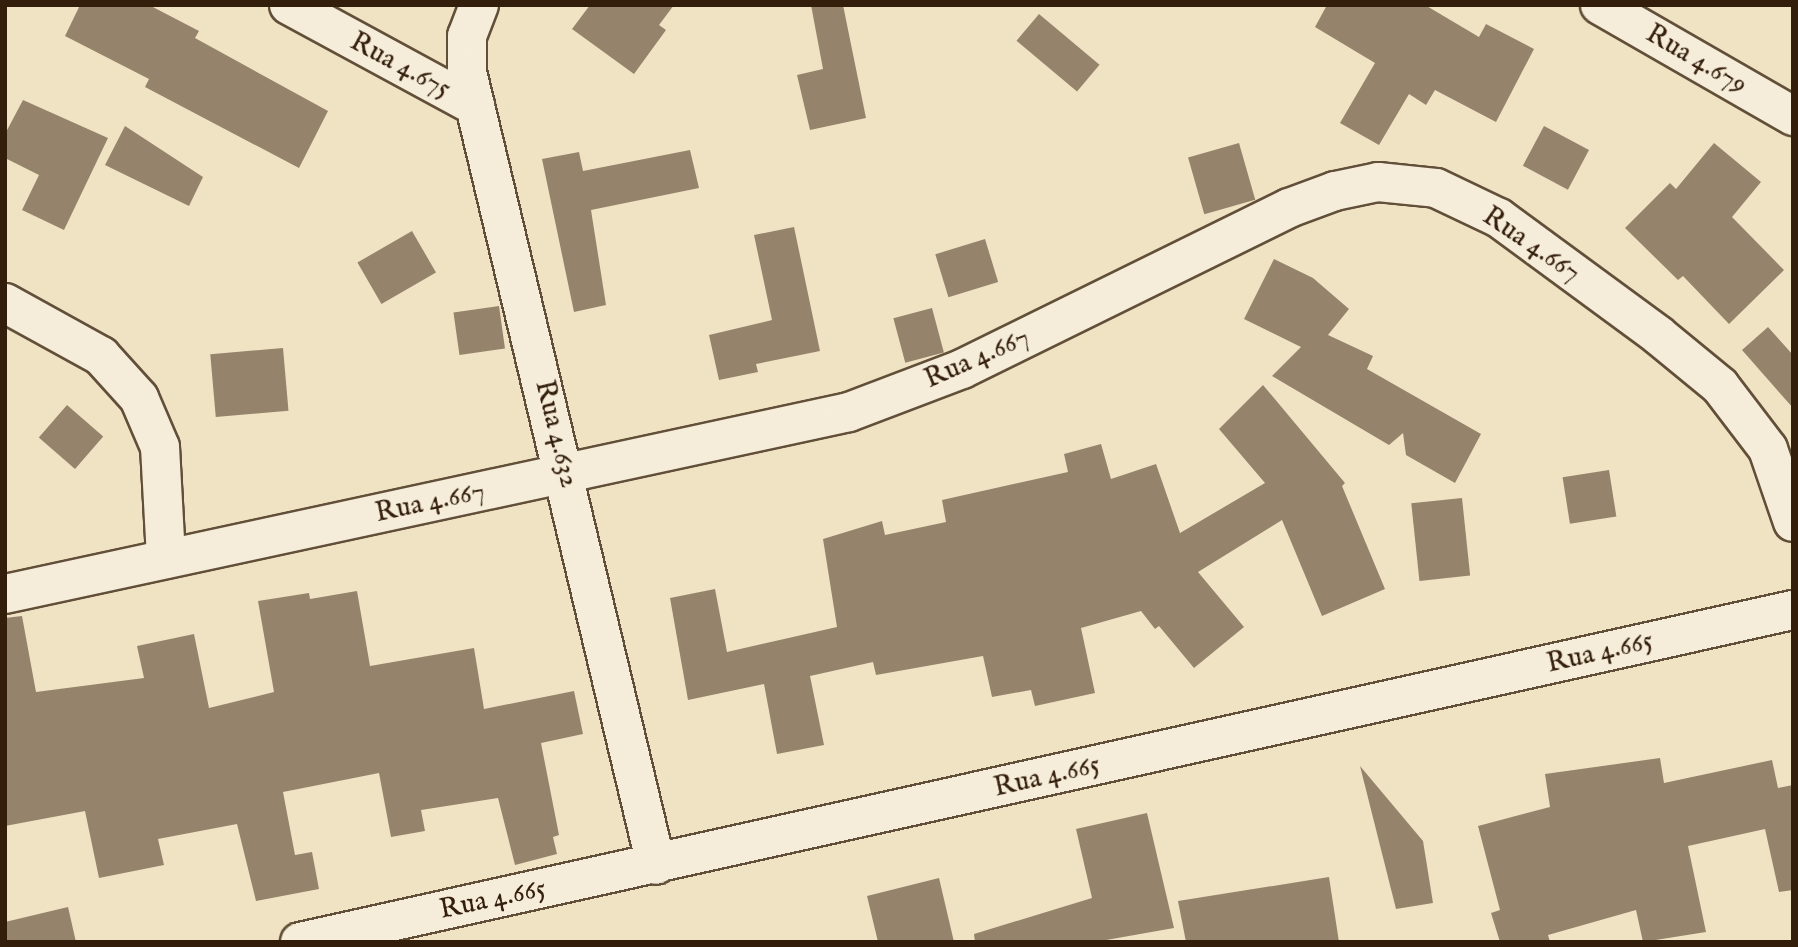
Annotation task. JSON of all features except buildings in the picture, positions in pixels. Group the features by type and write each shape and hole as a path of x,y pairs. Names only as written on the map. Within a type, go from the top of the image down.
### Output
{"street":[{"name":"Rua 4.675","path":"289,5 475,106"},
{"name":"Rua 4.632","path":"479,5 467,36 467,72 567,475 656,864"},
{"name":"Rua 4.679","path":"1600,5 1793,116"},
{"name":"Rua 4.667","path":"5,594 567,475 849,412 962,369 1289,208 1335,191 1378,182 1436,188 1499,218 1658,335 1720,386 1768,449 1793,522"},
{"path":"5,303 101,356 139,398 160,447 166,559"},
{"name":"Rua 4.665","path":"300,942 1793,610"}]}
